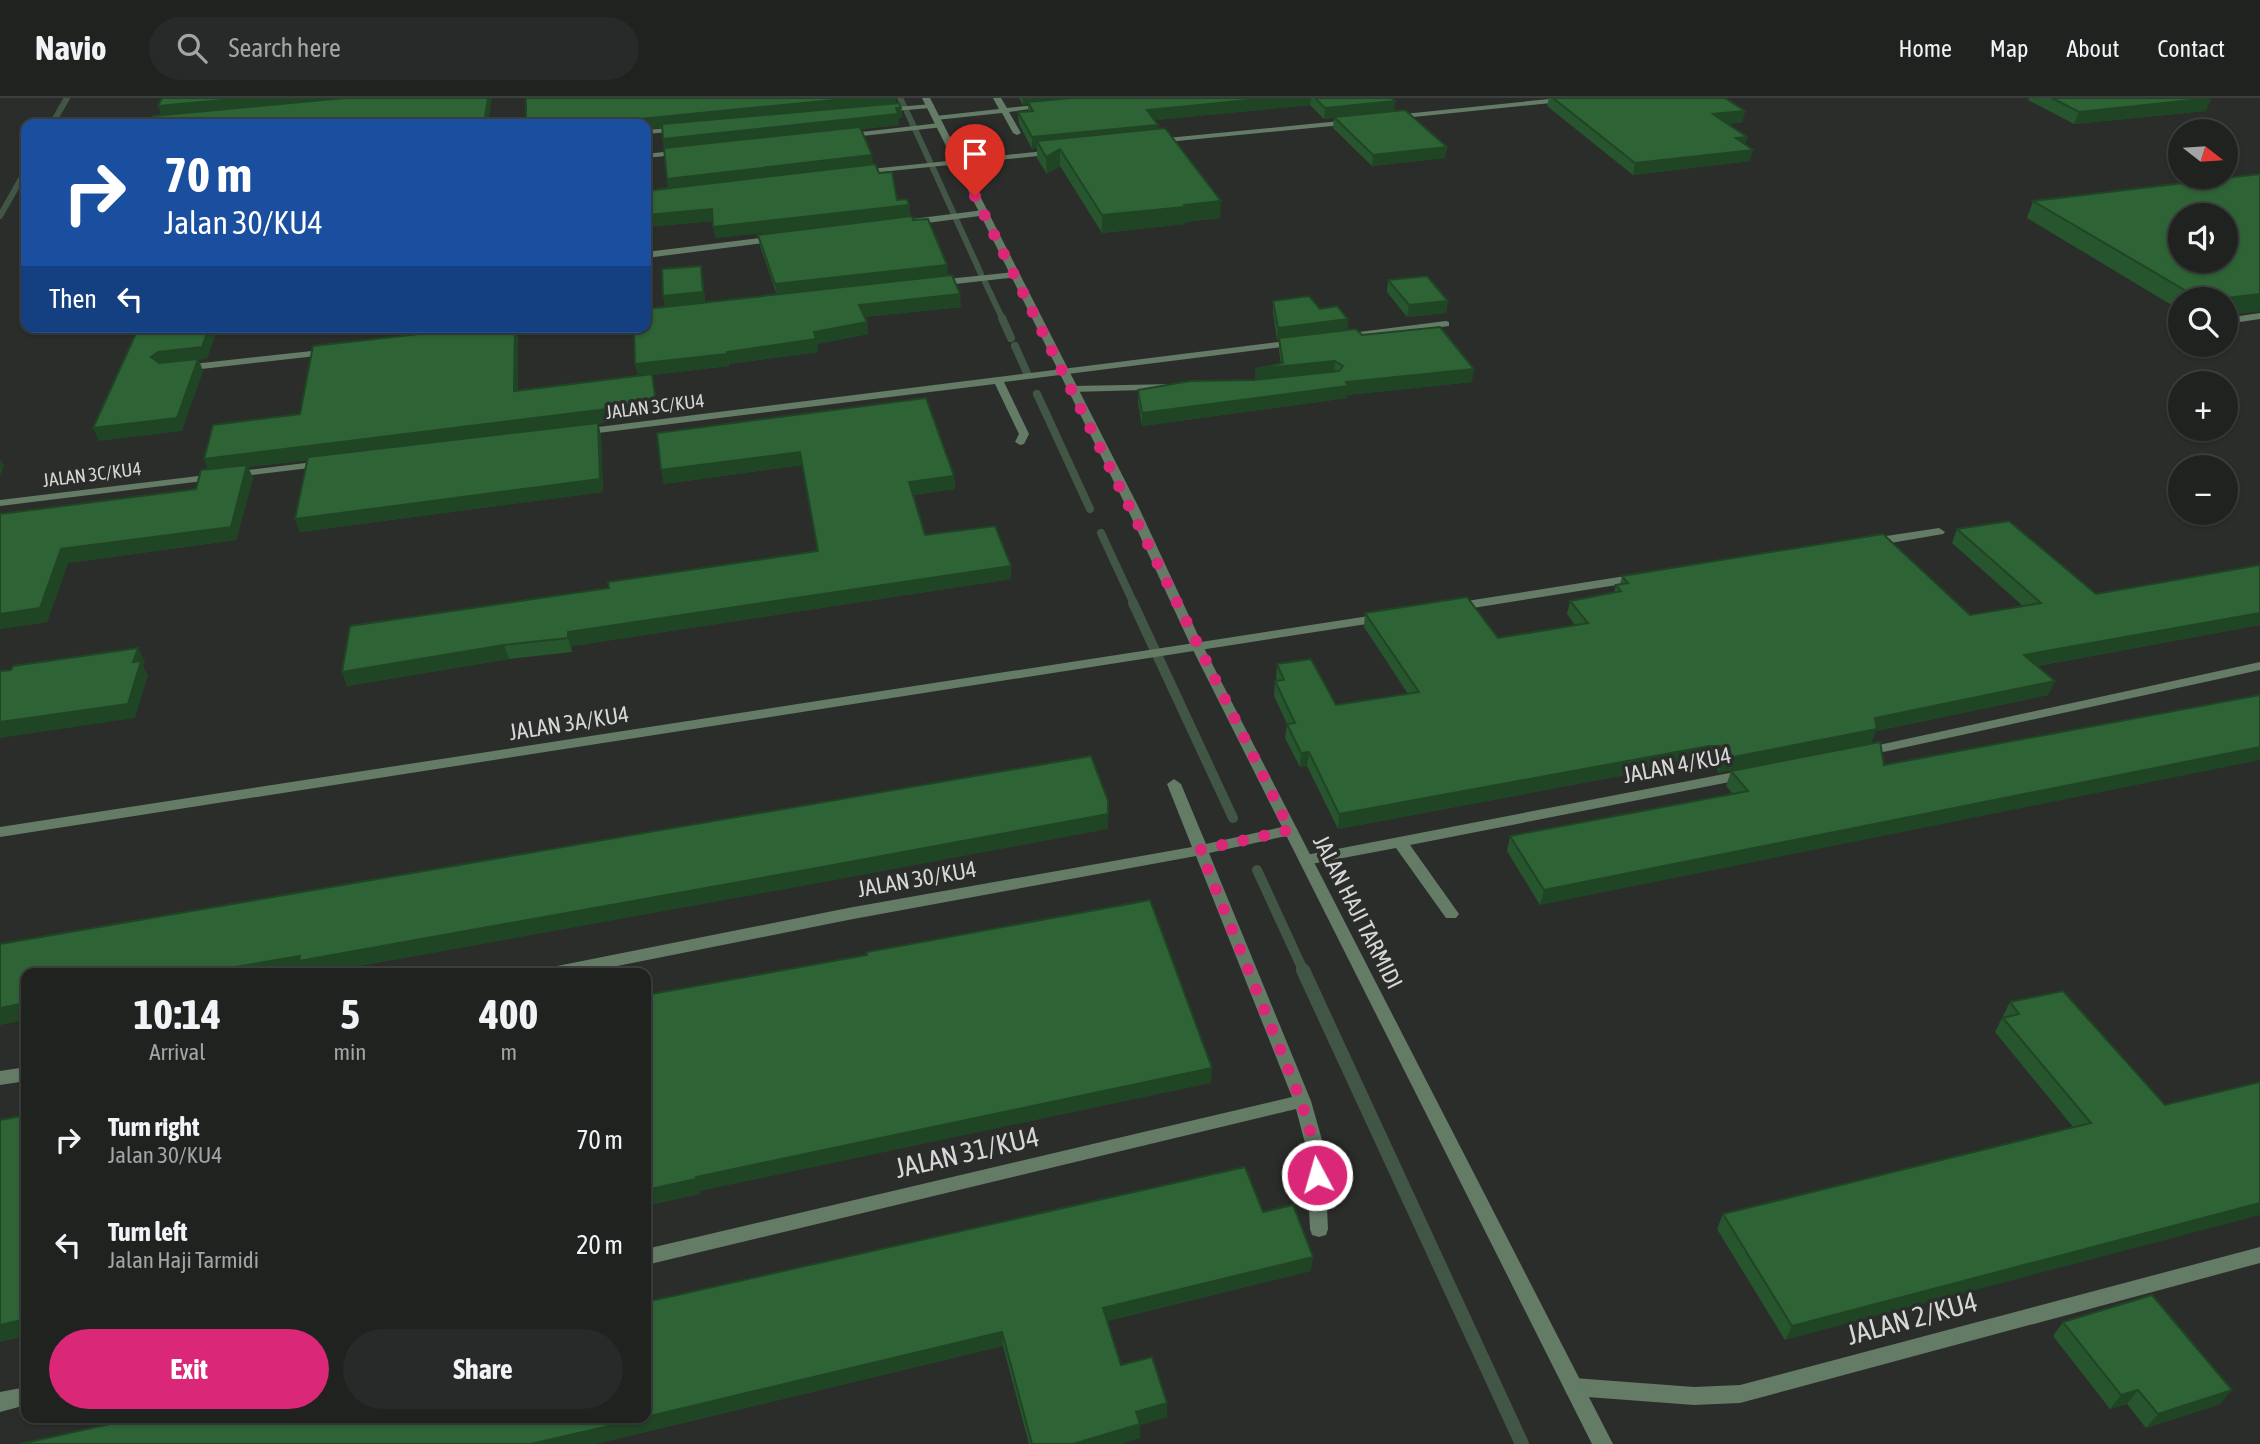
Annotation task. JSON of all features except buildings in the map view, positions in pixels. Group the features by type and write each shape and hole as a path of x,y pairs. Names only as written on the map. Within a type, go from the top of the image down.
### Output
{"street":[{"path":"997,98 1017,133"},
{"path":"1382,118 1581,98"},
{"path":"874,111 933,112 1056,106"},
{"path":"838,136 933,112"},
{"name":"JALAN HAJI TARMIDI","path":"933,112 1064,372 1197,646 1603,1444"},
{"path":"1150,142 1355,121"},
{"path":"651,132 686,129"},
{"path":"857,172 1068,150"},
{"path":"651,156 687,152"},
{"path":"896,224 984,212"},
{"path":"651,253 790,237"},
{"path":"931,284 1015,275"},
{"path":"2238,319 2260,316"},
{"path":"1326,339 1446,324"},
{"name":"JALAN 3C/KU4","path":"563,435 1312,341"},
{"path":"177,369 342,350"},
{"path":"999,382 1024,435 1020,442"},
{"path":"1072,389 1190,387"},
{"name":"JALAN 3C/KU4","path":"0,503 330,463"},
{"path":"1856,544 1939,532"},
{"path":"1444,608 1650,576"},
{"name":"JALAN 3A/KU4","path":"0,832 1389,617"},
{"path":"1846,755 2260,666"},
{"name":"JALAN 4/KU4","path":"1306,860 1765,771"},
{"path":"1174,784 1301,1101 1315,1147 1319,1230"},
{"name":"JALAN 30/KU4","path":"577,968 848,914 1200,850 1290,830"},
{"path":"1401,842 1451,914"},
{"path":"0,1078 21,1074"},
{"name":"JALAN 31/KU4","path":"651,1256 1301,1101"},
{"name":"JALAN 2/KU4","path":"1574,1387 1694,1396 1740,1394 2260,1255"},
{"path":"0,1402 21,1397"}],"waterway":[{"path":"55,119 67,98"},
{"path":"900,98 904,106"},
{"path":"907,112 914,127"},
{"path":"915,129 930,162"},
{"path":"932,166 981,274"},
{"path":"0,216 21,179"},
{"path":"985,282 1003,320"},
{"path":"1002,318 1011,338"},
{"path":"1015,346 1027,373"},
{"path":"1037,394 1090,509"},
{"path":"1101,533 1134,604"},
{"path":"1133,603 1233,818"},
{"path":"1257,870 1304,972"},
{"path":"1303,970 1522,1444"}],"route":[{"path":"975,196 1290,830 1200,850 1301,1101 1315,1147 1317,1175"}]}
